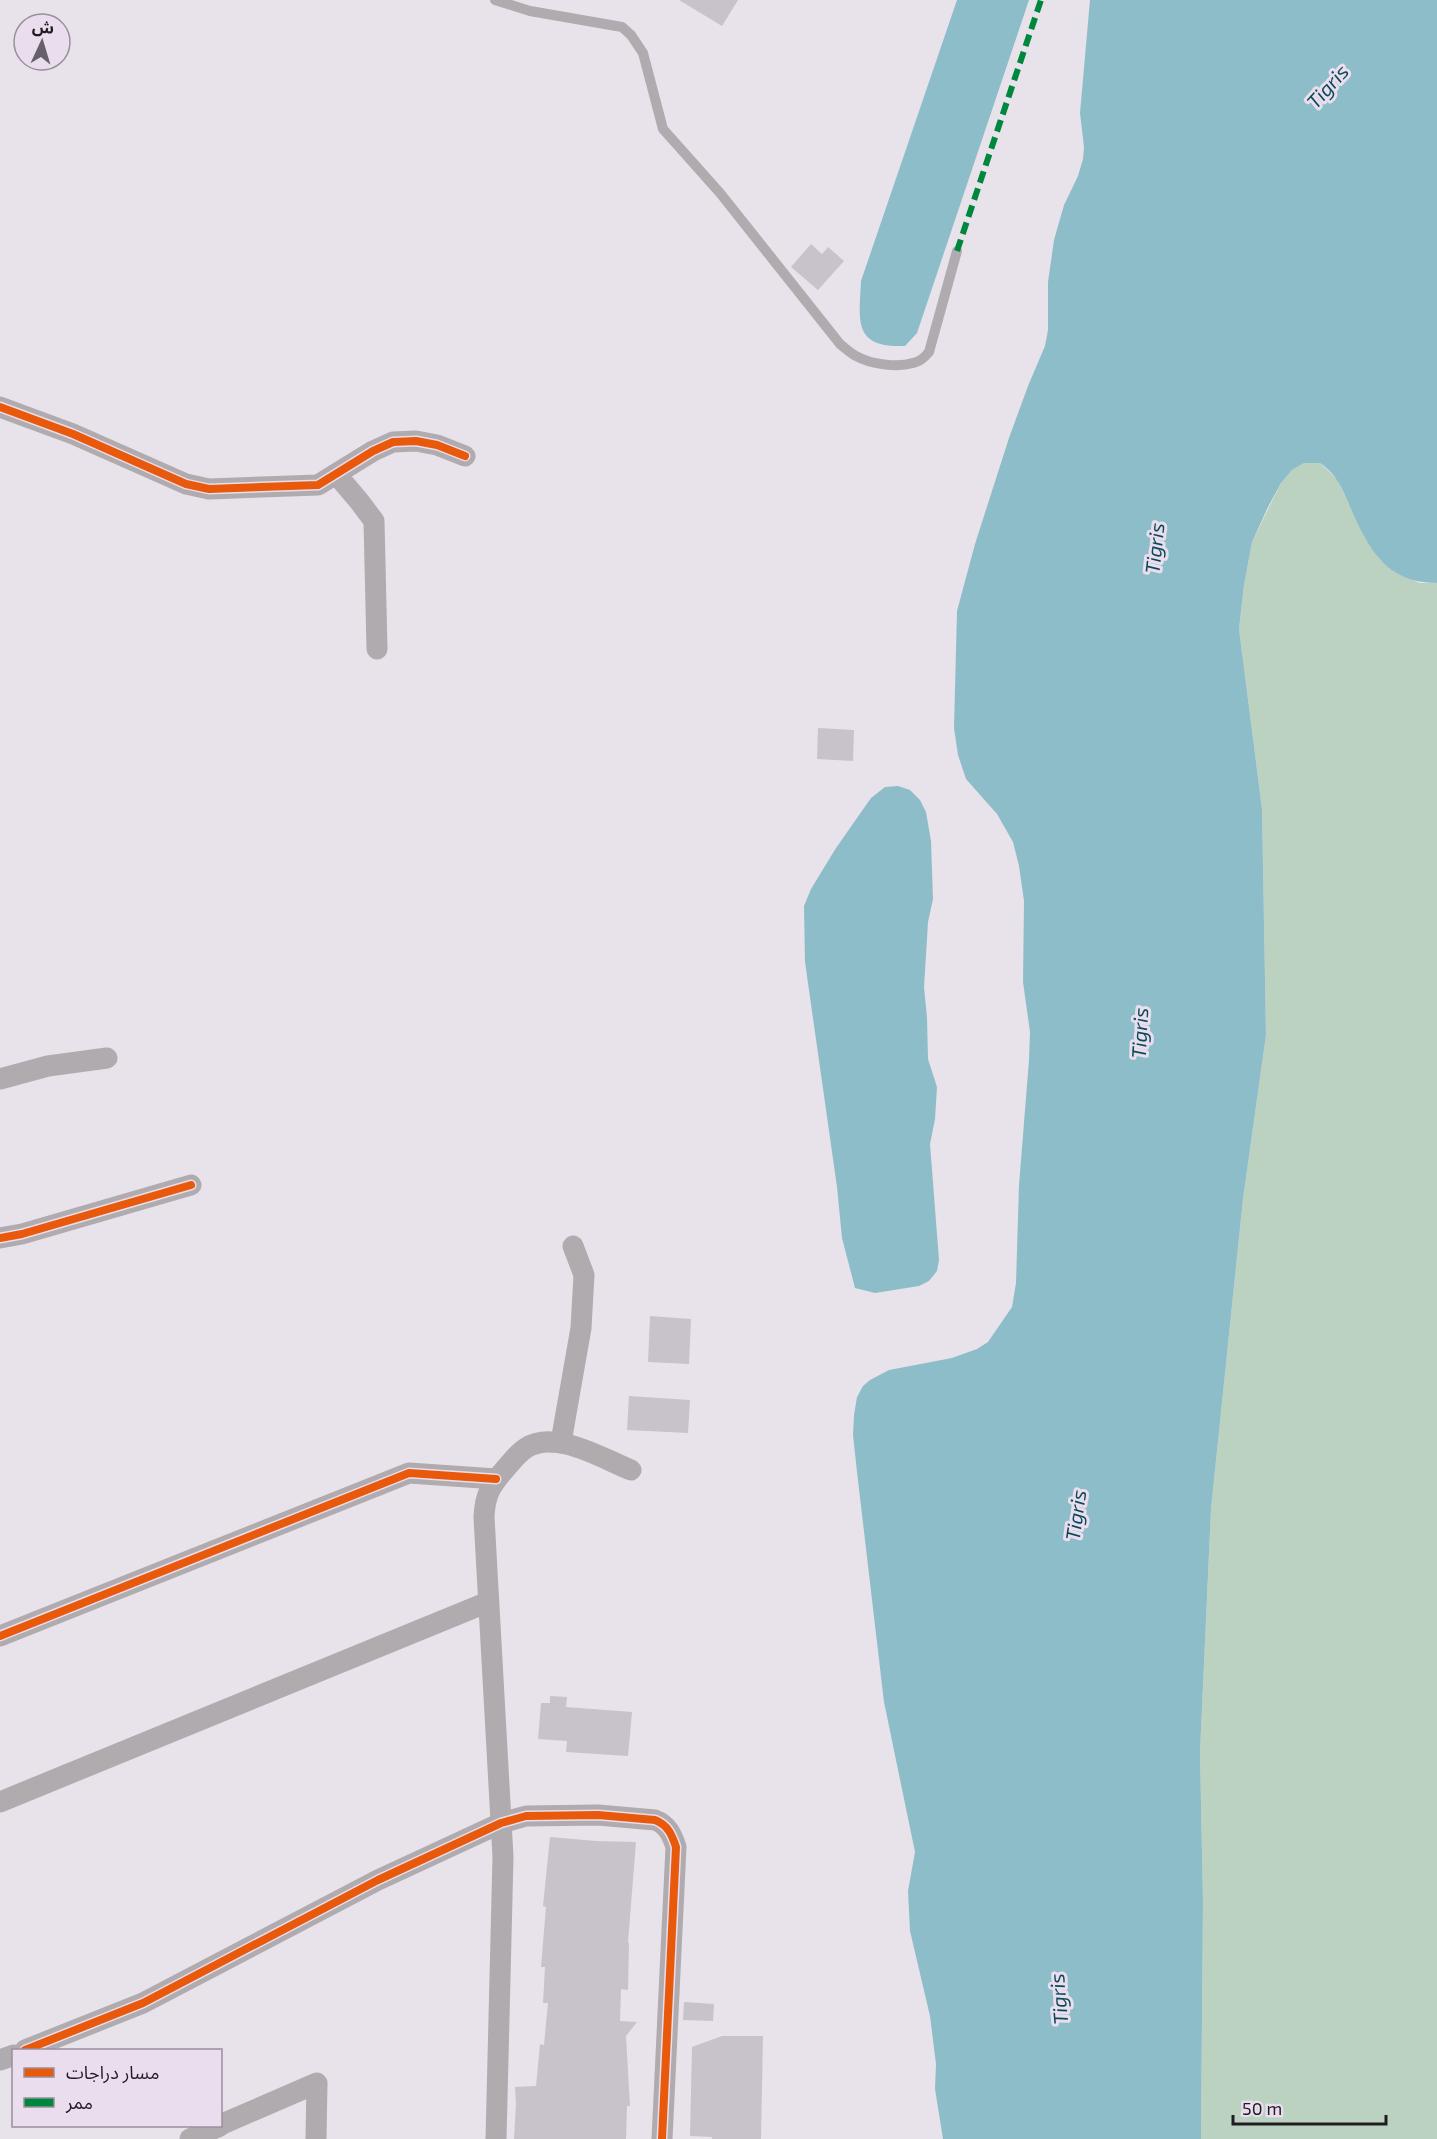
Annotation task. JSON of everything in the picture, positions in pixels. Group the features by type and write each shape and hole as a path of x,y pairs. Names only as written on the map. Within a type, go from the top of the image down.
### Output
{"street":[{"path":"0,407 73,434 186,484 209,489 318,485 373,451 393,442 416,441 437,445 465,456"},
{"path":"336,474 374,521 377,649"},
{"path":"0,1079 48,1066 107,1058"},
{"path":"0,1238 190,1185"},
{"path":"561,1442 581,1328 584,1275 573,1246"},
{"path":"496,2139 503,1857 484,1517 488,1490 527,1447 542,1442 561,1442 631,1470"},
{"path":"0,1636 409,1473 496,1479"},
{"path":"0,1802 489,1602"},
{"path":"27,2049 142,2003 378,1880 501,1823 526,1816 598,1815 655,1820 663,1823 672,1834 676,1847 662,2139"},
{"path":"190,2139 217,2130 317,2083 316,2139"}],"lane":[{"path":"495,0 530,11 622,27 631,35 643,52 663,129 720,193 840,344 856,356 875,362 914,363 929,352 957,251"}],"green space":[{"path":"1304,463 1320,463 1337,479 1365,538 1380,560 1419,583 1437,583 1437,2139 1201,2139 1203,1901 1200,1752 1211,1509 1243,1199 1266,1035 1262,809 1239,629 1252,542 1281,483 1292,470"}],"water":[{"path":"957,0 1029,0 917,333 905,346 888,345 876,342 863,330 860,320 861,281"},
{"name":"Tigris","path":"1090,0 1437,0 1437,583 1420,582 1405,577 1382,561 1365,538 1336,478 1320,463 1304,463 1292,470 1281,483 1268,507 1252,542 1244,585 1239,629 1262,809 1266,1035 1243,1199 1211,1509 1200,1752 1203,1901 1201,2139 943,2139 935,2089 936,2064 930,2016 910,1931 908,1891 915,1852 884,1702 853,1435 854,1415 857,1397 863,1386 870,1380 889,1370 952,1358 977,1349 988,1342 1012,1307 1016,1283 1019,1185 1030,1032 1023,982 1024,901 1013,842 997,814 966,779 958,755 954,728 957,611 975,544 1009,438 1045,346 1048,330 1048,282 1054,240 1064,205 1078,176 1083,159 1080,113"},
{"path":"898,786 910,790 920,800 926,812 931,841 933,899 928,922 924,987 928,1059 937,1087 935,1119 930,1144 939,1260 937,1271 929,1281 919,1286 875,1293 855,1288 842,1238 837,1187 805,962 804,906 811,889 836,848 871,798 885,787"}],"building":[{"path":"679,0 738,0 722,26"},
{"path":"811,244 822,254 828,247 844,261 818,290 791,267"},
{"path":"818,728 854,730 853,761 817,759"},
{"path":"650,1316 691,1319 689,1364 648,1362"},
{"path":"629,1396 690,1400 688,1433 627,1430"},
{"path":"550,1696 567,1697 566,1707 632,1712 628,1756 566,1752 567,1741 538,1739 541,1703 550,1703"},
{"path":"550,1837 636,1842 628,1942 628,1990 621,1989 620,2021 637,2022 626,2036 630,2106 627,2106 626,2139 514,2139 515,2087 536,2086 540,2044 544,2045 548,2003 543,2003 545,1967 541,1967 546,1907 543,1906"},
{"path":"684,2002 714,2004 713,2021 683,2020"},
{"path":"722,2036 763,2036 761,2139 712,2139 712,2137 690,2136 692,2047"}],"marked path":[{"path":"957,251 1041,0"}],"cycle path":[{"path":"0,407 73,434 186,484 209,489 318,485 373,451 393,442 416,441 437,445 465,456"},
{"path":"0,1238 22,1234 191,1185"},
{"path":"0,1636 409,1473 496,1479"},
{"path":"28,2049 143,2003 378,1880 501,1823 526,1816 598,1815 655,1820 669,1831 676,1847 662,2139"}]}
